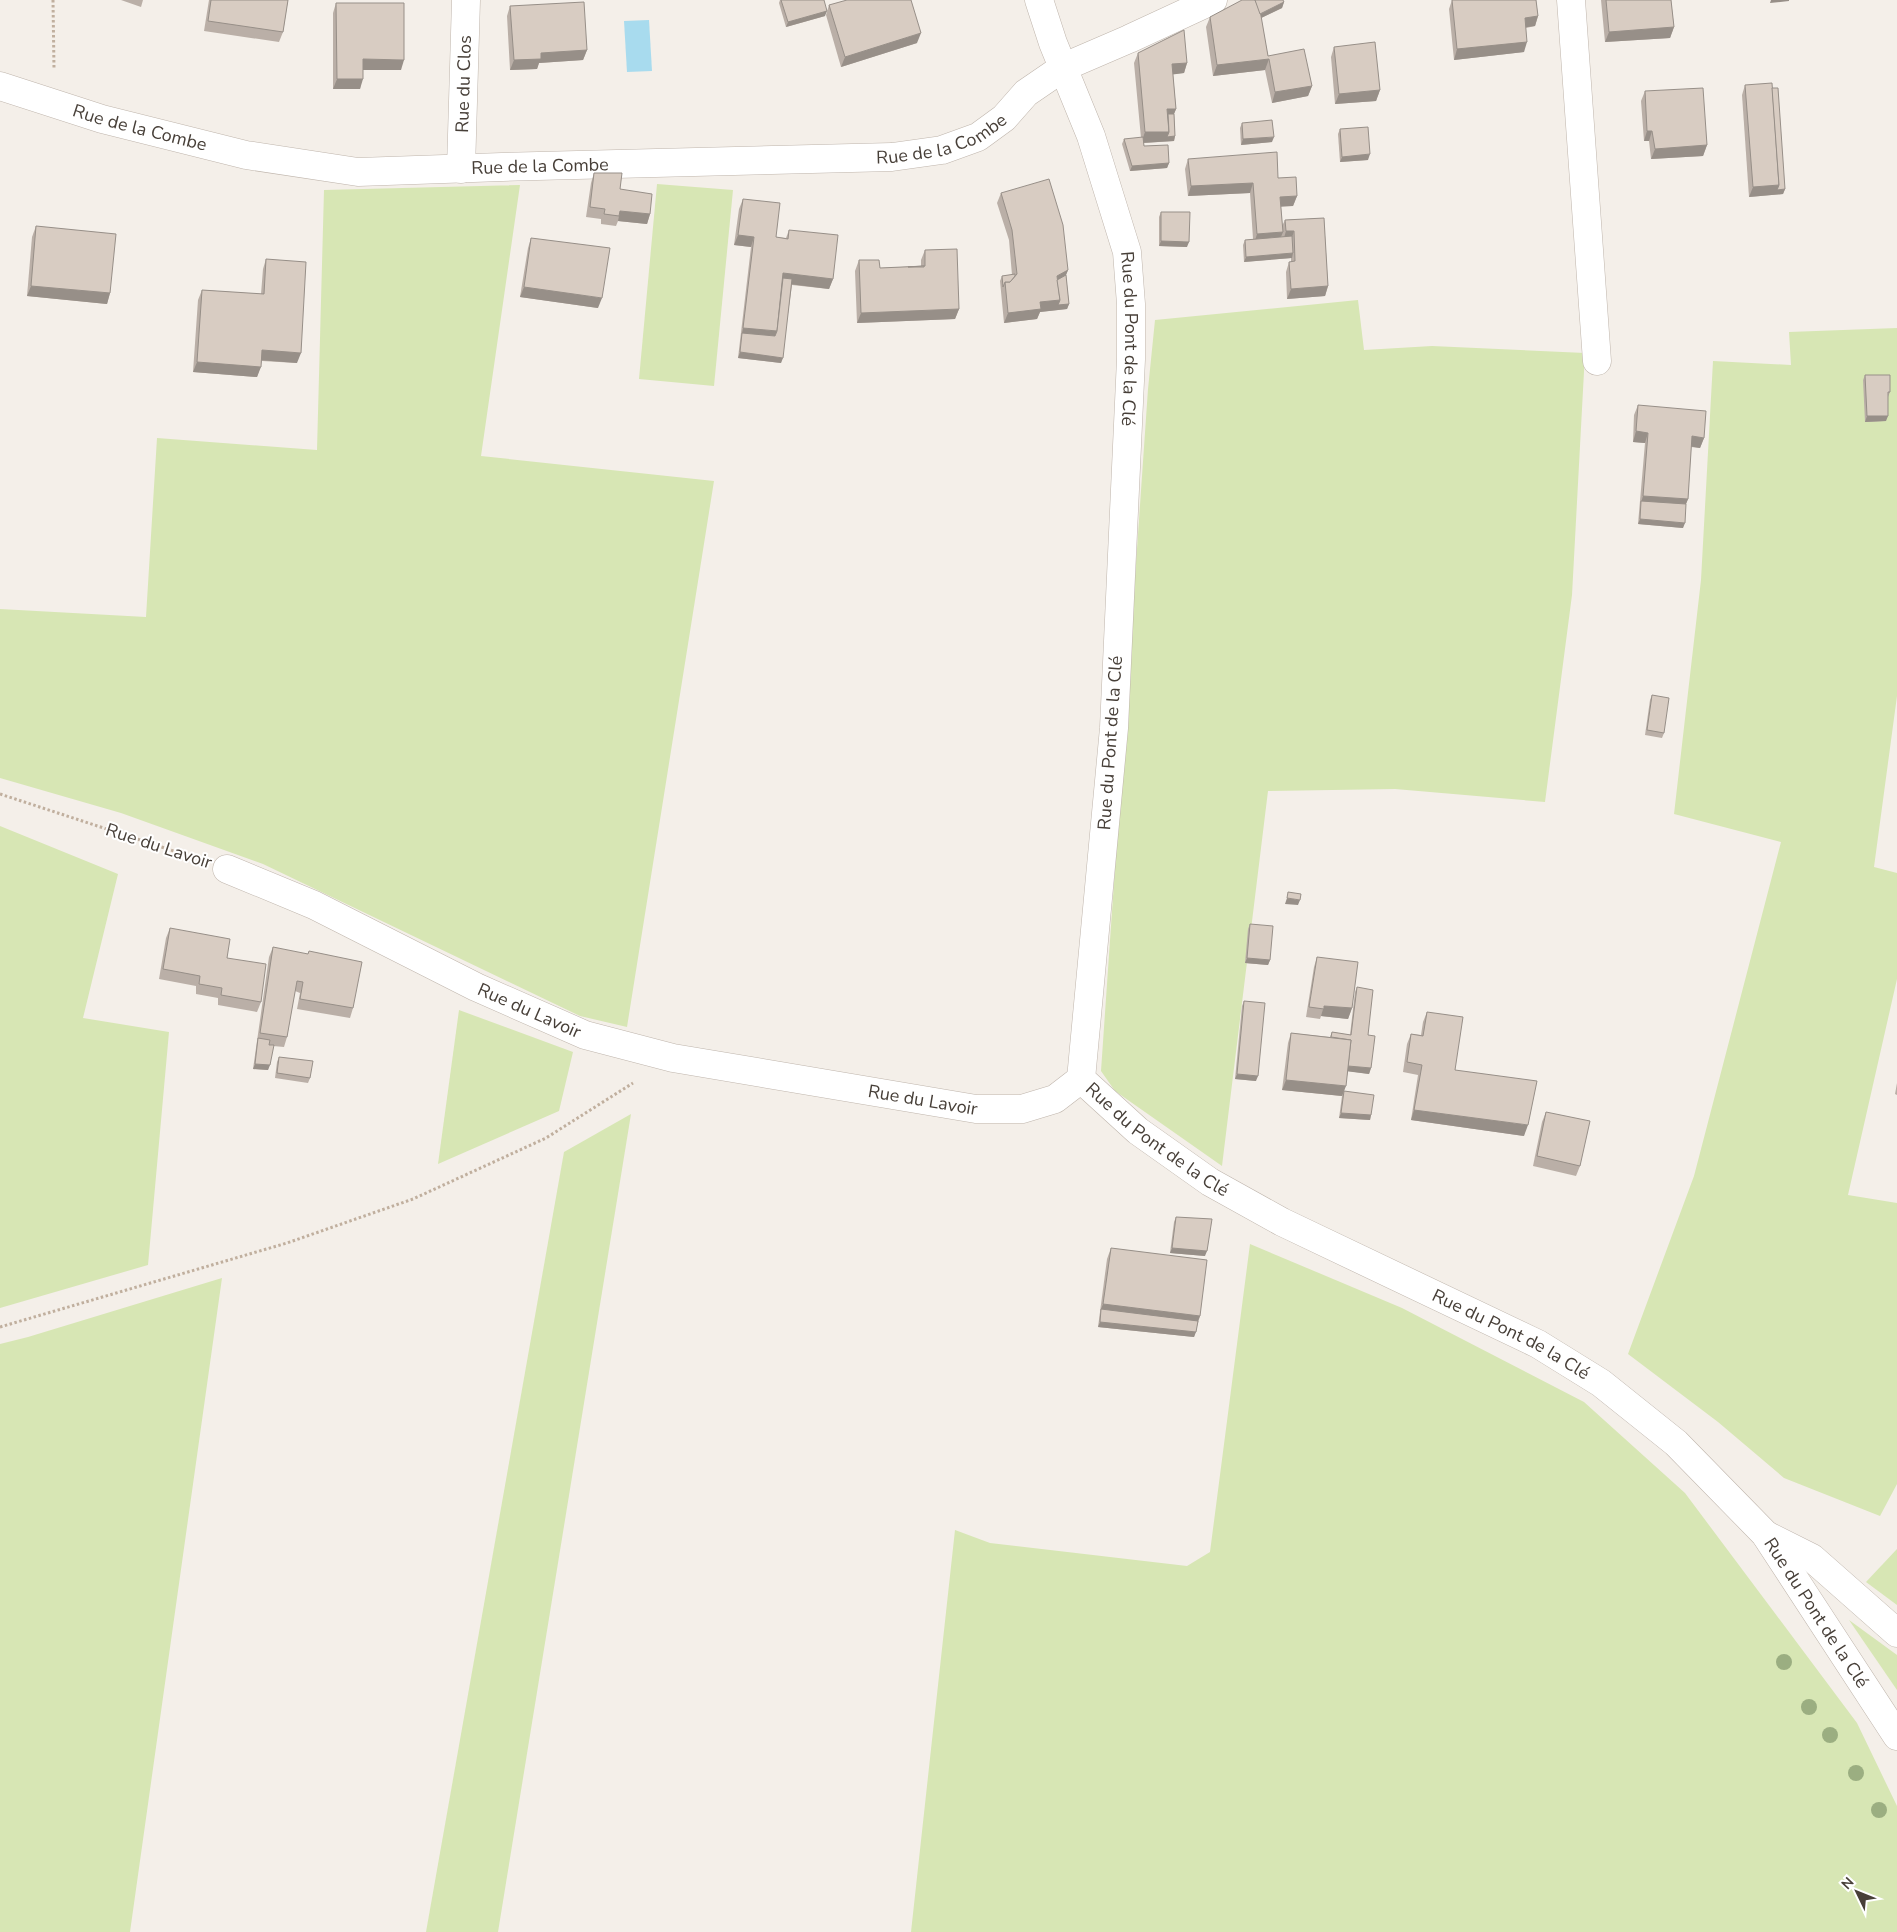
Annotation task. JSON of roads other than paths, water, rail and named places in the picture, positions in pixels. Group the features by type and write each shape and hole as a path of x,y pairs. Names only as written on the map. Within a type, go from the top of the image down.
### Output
{"street":[{"name":"Rue du Clos","path":"461,169 466,0"},
{"name":"Rue du Pont de la Clé","path":"1039,0 1053,43 1091,136 1126,252 1131,304 1131,369 1114,728 1081,1079 1138,1131 1210,1182 1282,1222 1538,1344 1601,1383 1676,1443 1765,1534 1897,1736"},
{"name":"Rue de la Combe","path":"0,86 102,119 246,155 358,172 892,158 942,150 978,137 1004,118 1026,93 1064,67 1129,40 1214,0"},
{"path":"1571,0 1597,361"},
{"name":"Rue du Lavoir","path":"227,869 314,904 476,987 586,1035 673,1058 976,1109 1022,1109 1055,1099 1081,1079"},
{"path":"1765,1534 1812,1558 1897,1633"}],"water":[{"path":"649,20 652,71 627,72 624,21"}]}
